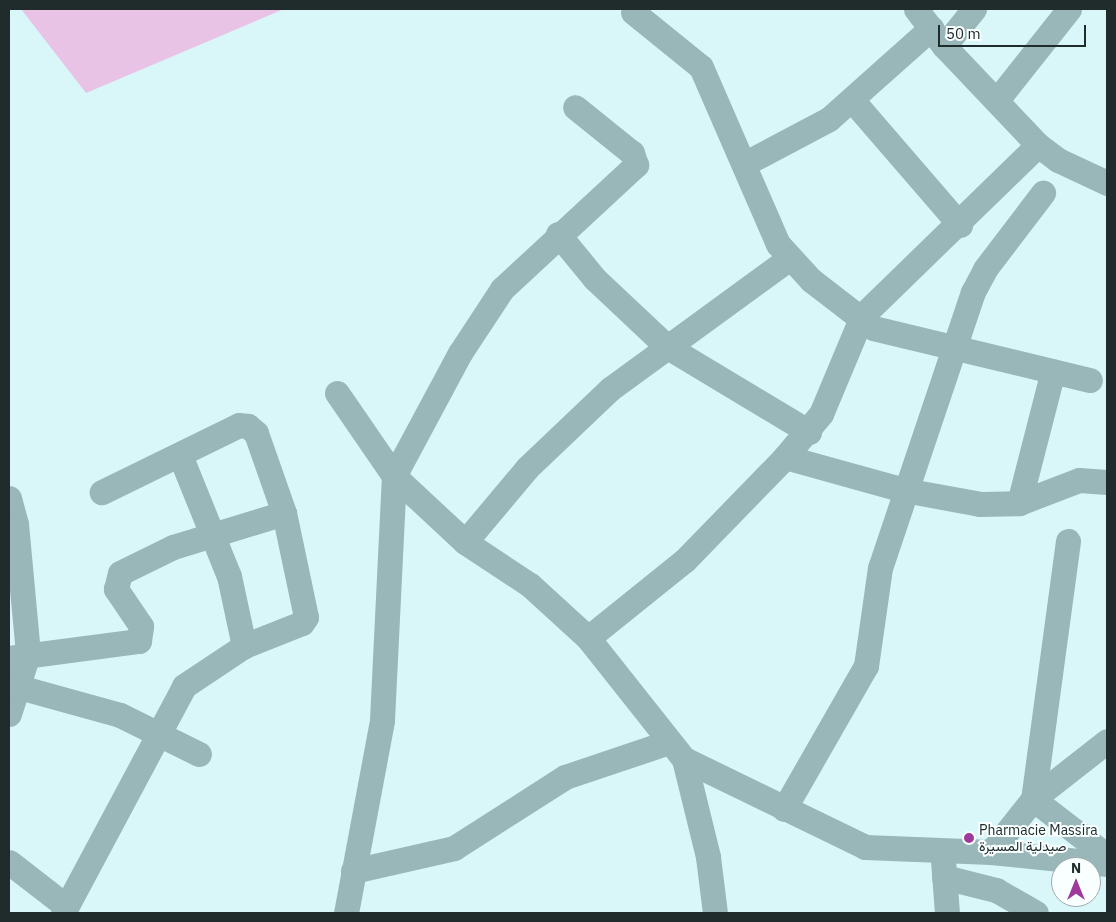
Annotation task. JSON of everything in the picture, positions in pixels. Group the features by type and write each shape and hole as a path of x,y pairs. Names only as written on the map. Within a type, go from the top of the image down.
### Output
{"street":[{"path":"744,164 803,135 853,101 930,28 974,9"},
{"path":"997,100 1068,9"},
{"path":"632,12 695,59 744,164 759,206 788,259 862,316 873,328 1090,380"},
{"path":"930,28 1038,144 1058,160 1107,183"},
{"path":"853,101 960,225"},
{"path":"346,913 353,871 376,772 382,720 394,476 480,319 502,289 558,234 636,165 632,153 575,107"},
{"path":"588,638 685,560 809,432 843,370 862,316 960,225 1038,144"},
{"path":"784,809 866,666 880,568 904,490 953,347 985,269 1044,193"},
{"path":"558,234 595,279 666,346 809,432"},
{"path":"465,542 562,433 666,346 788,259"},
{"path":"1019,503 1052,371"},
{"path":"337,393 394,476 465,542 530,585 588,638 676,750 708,857 715,913"},
{"path":"9,862 65,910 160,735 184,686 244,646 302,623 306,616 284,513 256,433 248,426 239,426 102,492"},
{"path":"180,455 215,536 229,576 244,646"},
{"path":"785,457 904,490 980,504 1019,503 1070,482 1107,482"},
{"path":"9,714 19,687 10,506"},
{"path":"18,656 139,641 141,626 116,589 120,573 173,547 215,536 284,513"},
{"path":"1033,799 1068,541"},
{"path":"19,687 88,704 199,754"},
{"path":"991,852 1033,799 1107,741"},
{"path":"353,871 454,848 566,777 676,750 784,809 865,847 942,852 991,852 1107,864"},
{"path":"1033,799 1107,856"},
{"path":"942,852 947,913"},
{"path":"944,877 996,890 1036,913"}],"shaded area":[{"path":"21,9 284,9 86,93"}],"place":[{"name":"Pharmacie Massira صيدلية المسيرة","path":"969,838"}]}
